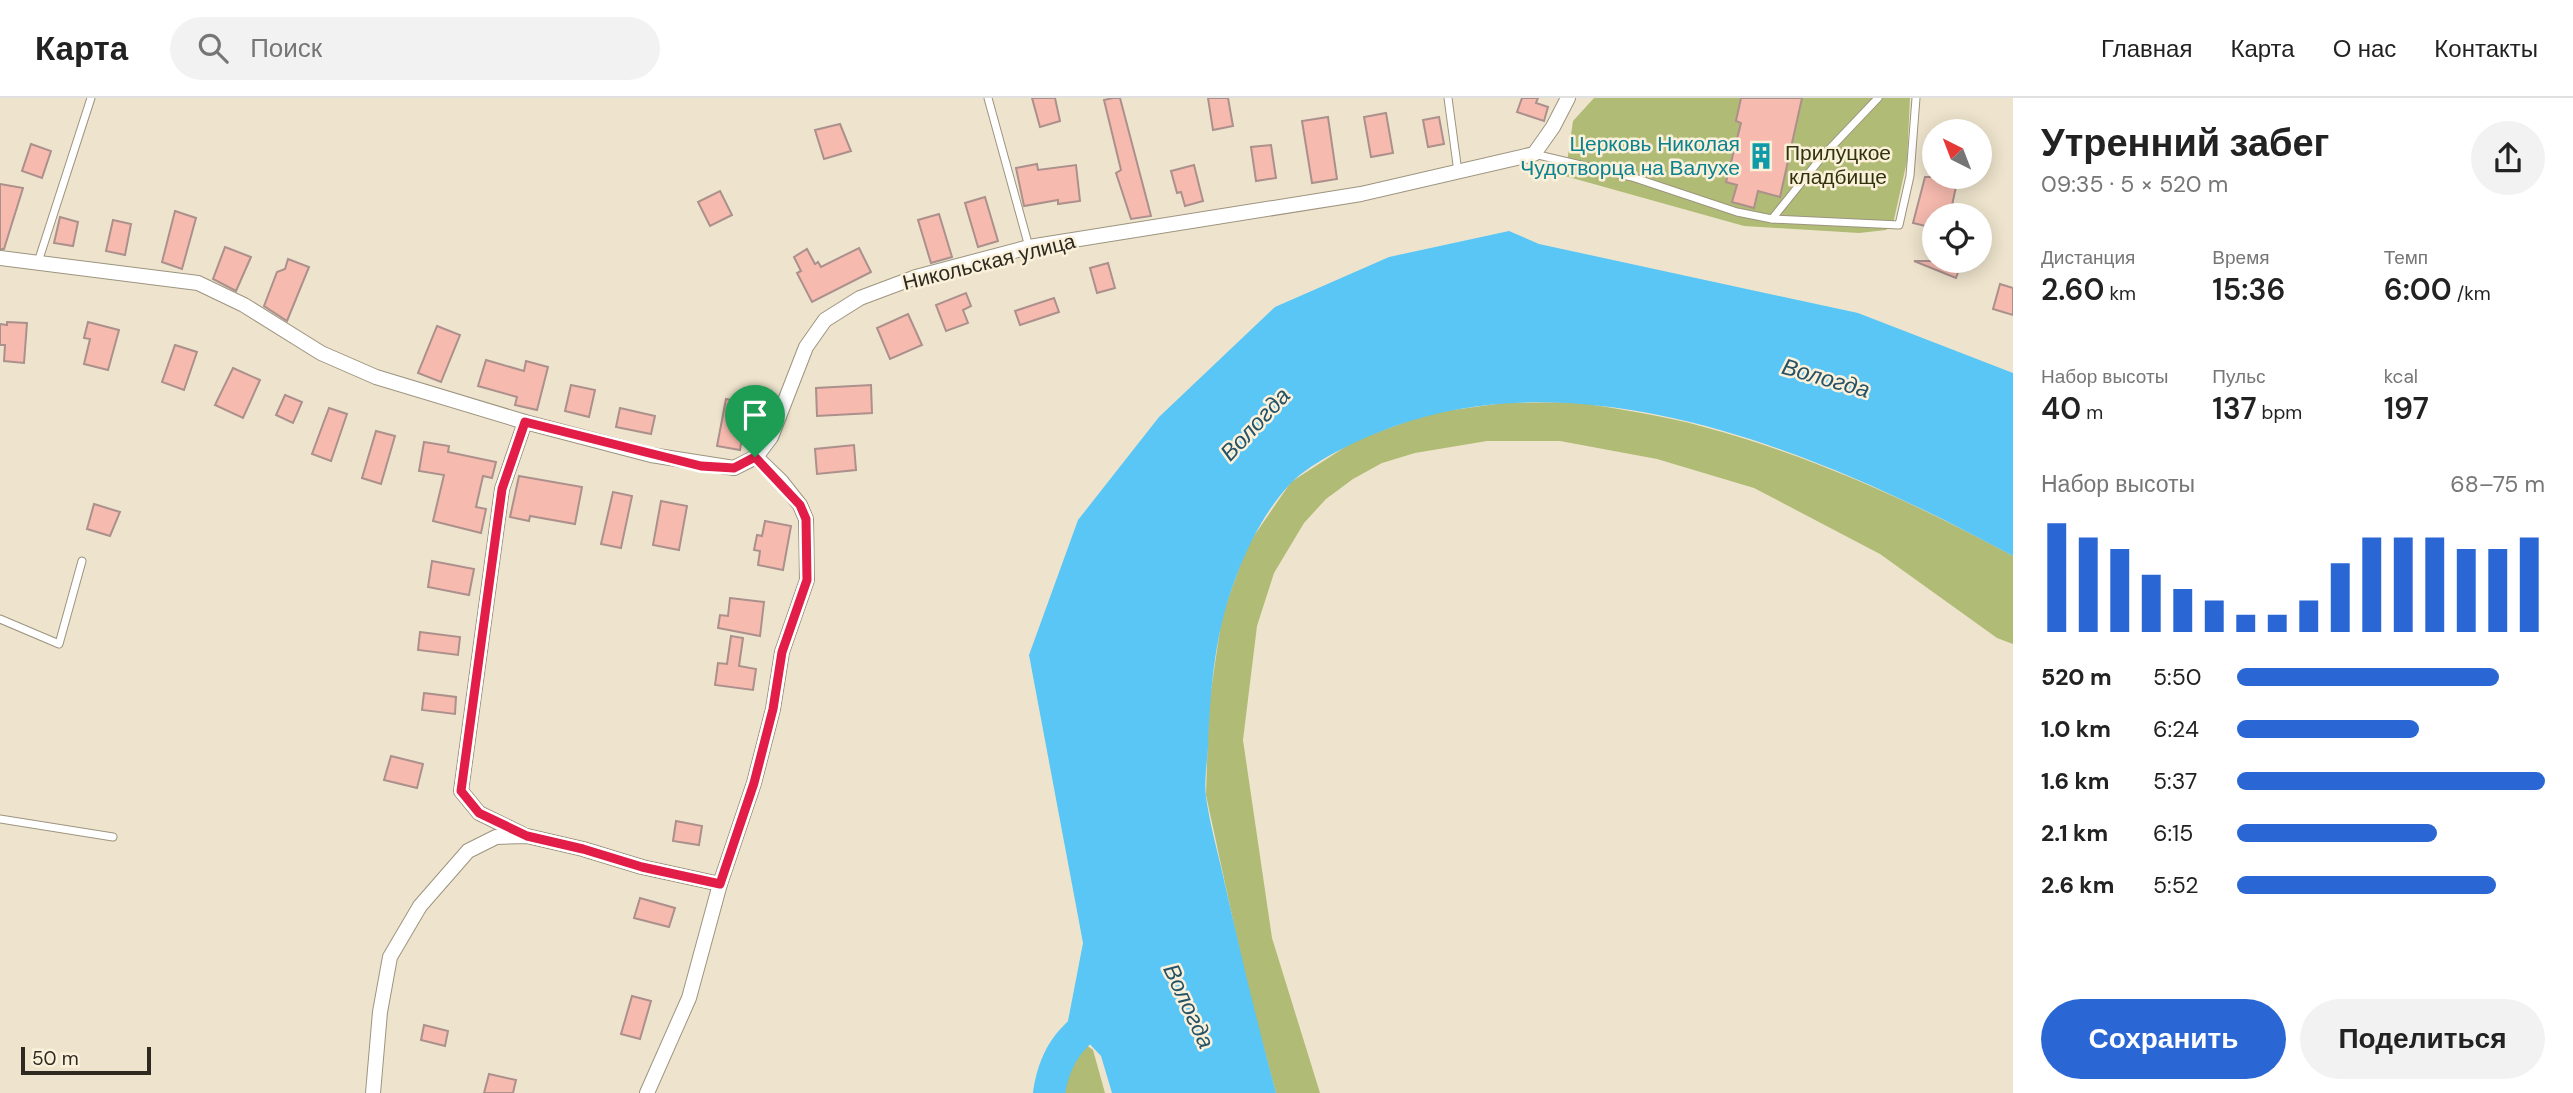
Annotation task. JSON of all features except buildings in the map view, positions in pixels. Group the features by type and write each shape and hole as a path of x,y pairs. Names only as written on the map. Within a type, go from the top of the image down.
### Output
{"street":[{"path":"1534,153 1553,128 1569,98"},
{"name":"Никольская улица","path":"755,457 771,437 806,347 825,320 860,299 916,277 1028,247 1361,194 1459,173 1534,153"},
{"path":"0,258 198,283 244,305 321,353 376,377 525,422 701,466 734,468 755,457 800,505 806,519 807,580 782,652 773,709 754,783 720,884 689,998 646,1093"},
{"path":"525,422 502,489 461,791 479,813 527,836 642,867 720,884"},
{"path":"373,1093 380,1013 390,957 400,936 442,878 468,851 496,837 527,836"}],"lane":[{"path":"38,262 90,98"},
{"path":"988,98 1028,247"},
{"path":"1448,98 1459,173"},
{"path":"1772,219 1821,158 1878,98"},
{"path":"1534,153 1632,177 1737,212 1772,219 1899,225 1910,176 1916,98"},
{"path":"0,619 59,644 82,561"},
{"path":"0,819 113,836"}],"green space":[{"name":"Прилуцкое кладбище","path":"1594,98 1910,98 1907,161 1893,224 1886,230 1859,233 1744,226 1565,176 1573,121"},
{"path":"1578,402 1689,423 1784,452 1862,482 2013,556 2013,644 1997,638 1880,554 1754,488 1657,459 1560,441 1487,441 1415,453 1382,463 1353,479 1326,499 1304,523 1274,573 1257,626 1243,740 1272,938 1320,1093 1276,1093 1248,990 1206,795 1209,704 1222,616 1247,546 1291,482 1356,440 1431,413 1504,403"},
{"path":"1082,1042 1093,1050 1105,1093 1060,1093 1067,1056 1075,1045"}],"water":[{"name":"Вологда","path":"1509,231 1539,244 1858,313 2013,373 2013,556 1870,485 1793,454 1713,428 1632,410 1551,402 1472,407 1395,426 1325,458 1300,475 1280,495 1249,546 1232,588 1221,627 1210,707 1206,797 1242,960 1276,1093 1112,1093 1101,1056 1068,1021 1083,943 1029,655 1078,520 1159,417 1275,307 1389,257"}],"waterway":[{"path":"1049,1093 1052,1077 1063,1052 1078,1034 1111,1007"}],"place":[{"name":"Церковь Николая Чудотворца на Валухе","path":"1761,156"}],"route":[{"path":"525,422 701,466 734,468 755,457 781,481 800,505 806,519 807,580 782,652 773,709 754,783 720,884 642,867 527,836 479,813 461,791 464,754 502,489 525,422"}]}
